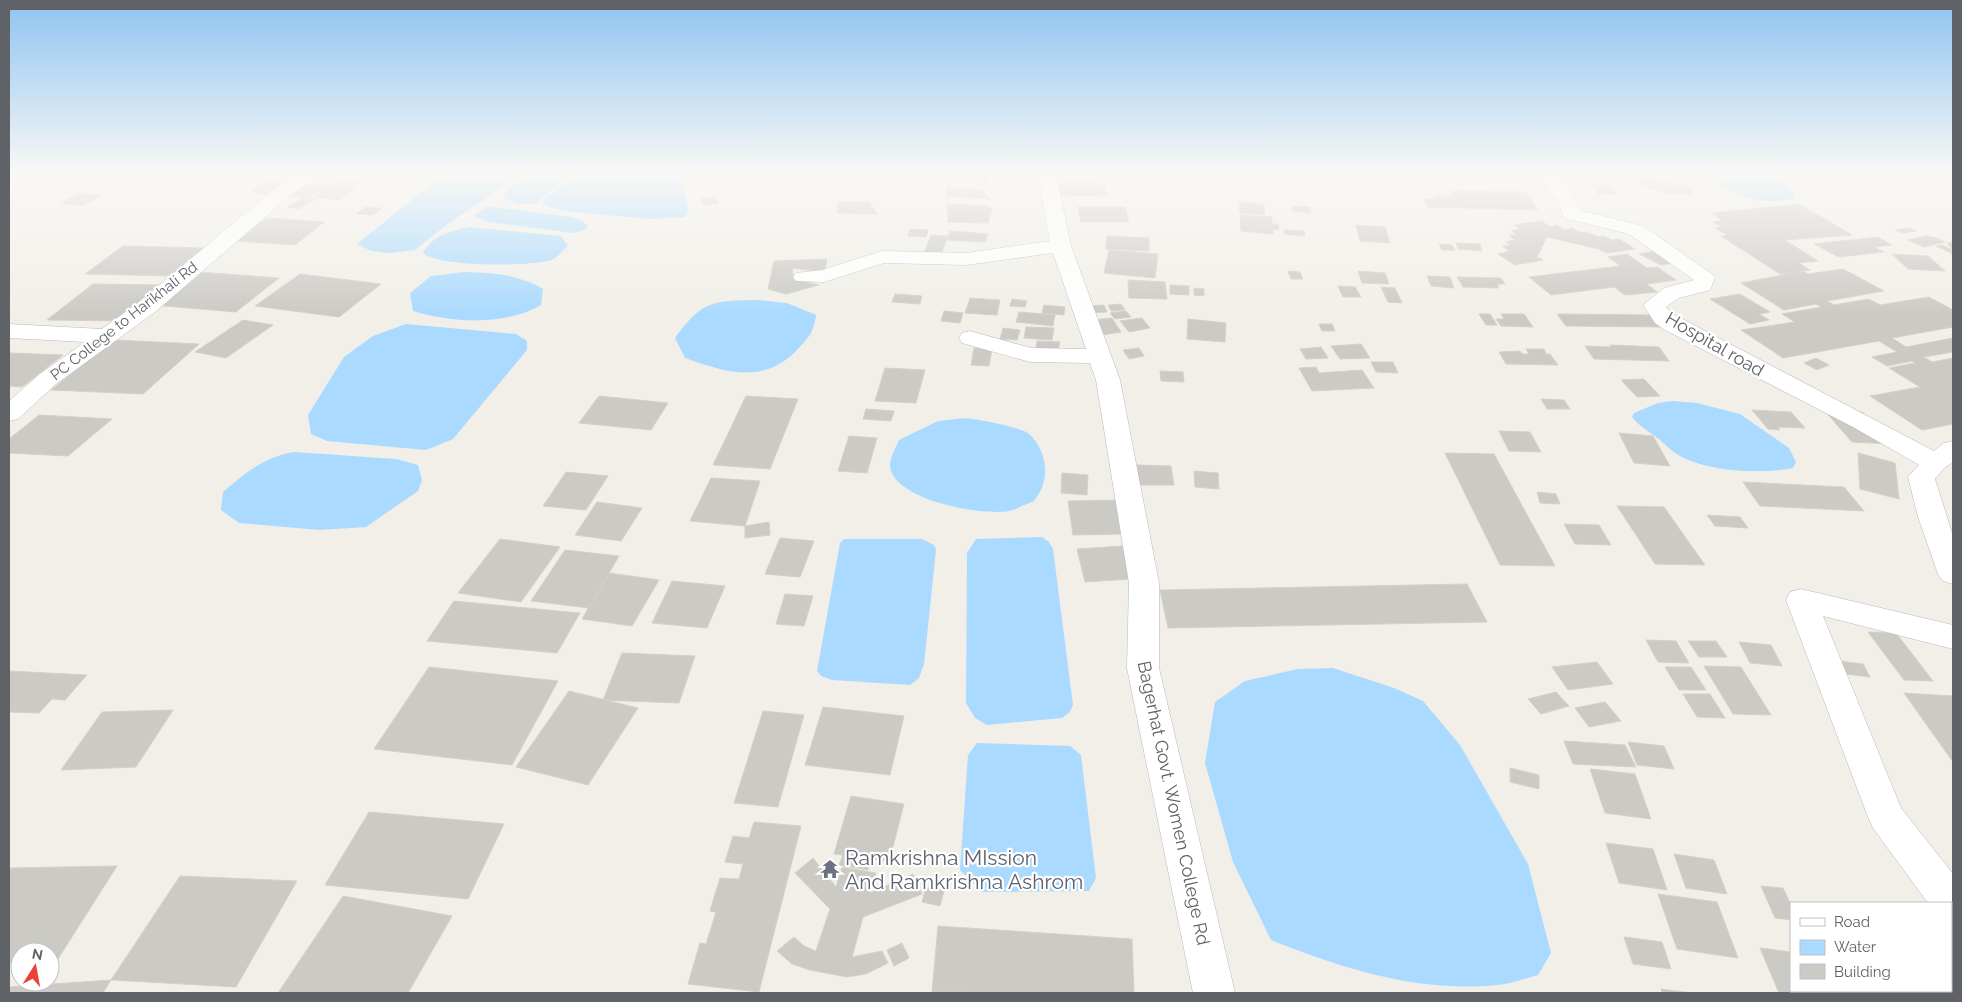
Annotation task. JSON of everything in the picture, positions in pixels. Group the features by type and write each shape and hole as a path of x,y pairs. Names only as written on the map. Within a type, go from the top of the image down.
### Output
{"street":[{"name":"PC College to Harikhali Rd","path":"9,414 48,379 147,307 248,221"},
{"name":"Bagerhat Govt. Women College Rd","path":"1057,221 1062,246 1100,356 1112,399 1144,583 1143,668 1214,993"},
{"name":"Hospital road","path":"1598,221 1636,230 1705,278 1703,286 1672,294 1654,305 1663,318 1727,354 1862,422 1944,456"},
{"path":"803,277 824,276 882,257 966,259 1062,246"},
{"path":"9,331 109,336"},
{"path":"970,338 1030,355 1100,356"},
{"path":"1944,456 1921,477 1932,517 1953,574"},
{"path":"1951,902 1886,818 1801,600 1953,637"}],"water":[{"path":"386,221 452,221 415,250 389,253 371,251 357,244"},
{"path":"485,221 582,221 588,226 584,230 574,233"},
{"path":"469,227 561,236 568,246 551,260 505,265 447,261 432,258 423,253 437,238 449,232"},
{"path":"465,272 506,275 524,280 543,289 541,305 527,312 511,316 478,320 445,318 413,311 410,293 431,276"},
{"path":"758,300 787,303 816,315 812,331 796,351 783,362 756,372 743,372 714,368 685,358 675,338 693,316 710,305 719,302"},
{"path":"406,324 516,334 527,341 527,350 453,439 426,450 327,441 311,434 308,415 344,357 373,336"},
{"path":"1673,401 1697,403 1740,414 1789,448 1796,462 1793,468 1766,471 1735,470 1705,465 1680,456 1632,417 1634,413 1658,403"},
{"path":"965,418 1008,426 1024,431 1034,439 1041,450 1045,464 1045,477 1041,491 1034,501 1009,511 979,511 960,508 922,496 906,488 895,478 890,463 899,440 938,421"},
{"path":"294,452 396,459 418,465 422,480 418,491 366,527 320,530 239,523 221,510 223,492 239,478 264,462 283,454"},
{"path":"1042,537 1049,542 1053,549 1073,705 1070,712 1062,718 987,725 975,718 966,703 967,553 976,539"},
{"path":"844,539 922,539 934,545 936,550 924,664 919,678 910,685 832,680 821,676 817,671 840,543"},
{"path":"1333,668 1394,688 1423,701 1460,745 1528,864 1551,953 1538,975 1505,984 1475,986 1415,983 1356,970 1271,940 1233,862 1205,763 1215,702 1245,681 1298,669"},
{"path":"977,743 1070,746 1081,755 1096,878 1089,891 982,892 960,870 968,755"}],"building":[{"path":"263,221 324,222 295,245 236,241"},
{"path":"948,221 989,221 988,223"},
{"path":"1081,221 1129,222 1081,222"},
{"path":"1240,221 1272,221 1272,224 1278,224 1279,230 1273,229 1273,234 1241,231"},
{"path":"1541,221 1551,227 1557,225 1565,230 1572,228 1581,233 1588,232 1598,237 1604,236 1612,240 1619,239 1635,249 1606,253 1599,249 1547,237 1537,257 1543,260 1515,265 1498,254 1510,251 1502,246 1511,245 1506,242 1515,240 1509,236 1517,234 1511,231 1520,229 1515,225"},
{"path":"1828,221 1852,235 1785,240 1818,261 1799,263 1810,270 1780,274 1721,236 1727,235 1715,228 1722,227 1713,222"},
{"path":"1356,225 1385,227 1390,243 1360,241"},
{"path":"1909,228 1916,231 1902,233 1895,230"},
{"path":"910,229 928,230 926,237 908,236"},
{"path":"1284,230 1304,231 1305,236 1284,234"},
{"path":"950,231 988,234 985,242 947,240"},
{"path":"931,235 948,236 940,257 923,256"},
{"path":"1107,236 1149,238 1149,251 1106,249"},
{"path":"1926,236 1945,242 1924,247 1908,240"},
{"path":"1878,237 1892,245 1874,247 1884,252 1839,257 1814,244"},
{"path":"1953,242 1953,250 1947,243"},
{"path":"1456,243 1480,244 1482,251 1458,249"},
{"path":"1439,244 1452,245 1455,250 1442,250"},
{"path":"1942,245 1953,250 1953,254 1936,246"},
{"path":"123,246 207,248 173,276 85,274"},
{"path":"1109,250 1158,254 1155,278 1104,273"},
{"path":"1655,251 1673,263 1661,265 1639,254"},
{"path":"1627,254 1647,268 1657,267 1676,280 1647,284 1657,292 1625,295 1614,287 1551,295 1529,277 1621,266 1608,257"},
{"path":"1892,254 1928,256 1945,271 1908,269"},
{"path":"827,259 825,272 792,268 794,279 819,285 786,294 768,289 774,261"},
{"path":"1843,269 1884,291 1827,301 1834,305 1869,299 1880,305 1929,297 1953,310 1953,327 1892,338 1906,347 1953,338 1953,352 1924,357 1932,362 1953,358 1953,424 1922,430 1870,396 1920,387 1889,368 1915,363 1912,361 1887,366 1872,357 1897,352 1879,341 1783,358 1741,330 1795,322 1782,314 1821,307 1816,304 1784,310 1741,283 1803,271 1808,274"},
{"path":"1288,271 1300,272 1303,279 1291,279"},
{"path":"1358,271 1385,273 1389,284 1362,283"},
{"path":"199,272 279,278 236,312 153,305"},
{"path":"300,274 381,284 339,317 255,306"},
{"path":"1427,276 1450,277 1454,288 1431,286"},
{"path":"1457,277 1501,278 1505,284 1497,284 1499,288 1463,287"},
{"path":"1128,280 1165,282 1167,299 1129,298"},
{"path":"93,284 166,285 124,321 47,320"},
{"path":"1170,285 1189,286 1189,295 1170,294"},
{"path":"1338,286 1355,287 1361,297 1343,297"},
{"path":"1381,287 1395,288 1402,303 1388,302"},
{"path":"1194,288 1204,289 1204,296 1194,295"},
{"path":"895,294 922,296 920,304 892,302"},
{"path":"1740,294 1770,312 1759,314 1769,320 1750,324 1710,299"},
{"path":"970,298 1000,300 997,315 965,313"},
{"path":"1012,299 1027,301 1025,307 1010,306"},
{"path":"1121,304 1125,310 1111,311 1108,305"},
{"path":"1044,305 1065,307 1064,315 1042,313"},
{"path":"1104,305 1107,312 1089,313 1086,306"},
{"path":"944,311 963,313 960,323 941,321"},
{"path":"1126,311 1131,317 1115,319 1110,313"},
{"path":"1019,312 1055,315 1053,326 1016,322"},
{"path":"1479,314 1490,314 1497,325 1486,325"},
{"path":"1501,314 1524,314 1533,327 1501,326 1496,319 1504,319"},
{"path":"1557,314 1655,315 1666,327 1566,326"},
{"path":"1112,318 1121,332 1102,335 1093,320"},
{"path":"1142,318 1150,328 1129,332 1120,321"},
{"path":"1188,319 1226,323 1225,342 1187,339"},
{"path":"243,320 273,325 226,358 195,352"},
{"path":"1319,324 1332,324 1335,331 1322,331"},
{"path":"1026,327 1054,328 1052,340 1024,338"},
{"path":"1003,328 1020,330 1017,340 1000,339"},
{"path":"113,340 199,344 143,394 51,390"},
{"path":"1037,341 1060,342 1058,350 1036,348"},
{"path":"1361,344 1370,358 1340,359 1331,346"},
{"path":"1610,345 1659,347 1669,361 1594,359 1585,346 1611,347"},
{"path":"1321,347 1328,358 1306,359 1300,349"},
{"path":"974,348 992,349 989,366 971,365"},
{"path":"1139,348 1144,356 1129,359 1123,350"},
{"path":"1526,349 1544,349 1546,354 1550,354 1558,365 1506,364 1499,352 1520,351 1522,354 1529,354"},
{"path":"9,353 63,355 22,387 9,386"},
{"path":"1816,358 1829,365 1817,370 1804,363"},
{"path":"1371,362 1393,362 1398,373 1376,372"},
{"path":"1316,367 1319,373 1362,370 1374,388 1312,391 1299,368"},
{"path":"885,368 925,370 916,403 875,401"},
{"path":"1160,371 1183,372 1184,382 1161,381"},
{"path":"1644,379 1660,396 1637,397 1621,380"},
{"path":"599,396 668,403 651,430 579,423"},
{"path":"746,396 798,399 770,469 713,465"},
{"path":"1541,399 1564,400 1570,409 1547,409"},
{"path":"866,409 894,411 891,421 863,419"},
{"path":"1752,410 1791,412 1805,428 1778,427 1780,430 1768,429"},
{"path":"1824,410 1862,412 1891,444 1852,442"},
{"path":"39,415 112,419 68,456 9,453 9,439"},
{"path":"1499,431 1530,432 1541,452 1509,451"},
{"path":"1619,433 1653,436 1670,466 1634,463"},
{"path":"849,436 877,438 867,473 838,471"},
{"path":"1445,453 1494,454 1555,566 1500,565"},
{"path":"1858,453 1895,463 1899,499 1860,489"},
{"path":"1137,465 1171,466 1174,485 1139,485"},
{"path":"1194,471 1218,473 1219,489 1195,487"},
{"path":"566,472 608,476 586,510 543,506"},
{"path":"1062,473 1088,475 1087,495 1061,493"},
{"path":"711,478 760,481 745,526 690,521"},
{"path":"1743,482 1844,487 1864,511 1760,506"},
{"path":"1537,492 1556,494 1560,504 1540,503"},
{"path":"1117,500 1123,534 1073,535 1068,501"},
{"path":"597,502 642,508 621,541 575,535"},
{"path":"1617,506 1664,507 1705,565 1655,564"},
{"path":"1707,515 1740,517 1748,528 1715,526"},
{"path":"769,522 770,535 745,538 745,526"},
{"path":"1564,524 1599,525 1611,545 1575,544"},
{"path":"780,538 814,541 800,577 765,574"},
{"path":"500,539 560,547 521,602 458,593"},
{"path":"1122,546 1131,579 1085,582 1077,549"},
{"path":"565,550 619,556 589,608 531,601"},
{"path":"609,573 659,580 632,626 582,619"},
{"path":"672,581 725,586 707,628 652,623"},
{"path":"1467,584 1487,622 1168,628 1160,590"},
{"path":"785,594 813,596 804,626 776,624"},
{"path":"454,601 580,613 557,653 427,641"},
{"path":"1868,632 1896,633 1933,681 1904,680"},
{"path":"1646,640 1676,641 1689,663 1658,662"},
{"path":"1688,641 1716,641 1727,657 1699,657"},
{"path":"1739,642 1771,645 1782,666 1750,663"},
{"path":"622,653 695,656 679,703 603,700"},
{"path":"1839,661 1863,664 1870,677 1845,674"},
{"path":"1597,662 1613,684 1568,690 1552,667"},
{"path":"1704,666 1741,667 1771,715 1733,714"},
{"path":"429,667 558,681 512,765 374,749"},
{"path":"1665,667 1691,667 1706,690 1679,690"},
{"path":"9,671 87,675 65,700 52,699 39,713 9,712"},
{"path":"569,691 638,708 588,785 516,767"},
{"path":"1556,692 1569,706 1541,714 1528,699"},
{"path":"1904,693 1953,696 1953,762"},
{"path":"1683,694 1710,694 1725,718 1697,717"},
{"path":"1605,702 1621,721 1589,727 1575,708"},
{"path":"823,707 904,716 890,775 805,765"},
{"path":"173,710 136,767 61,770 102,712"},
{"path":"763,711 804,715 778,807 734,803"},
{"path":"1564,741 1625,745 1636,767 1573,764"},
{"path":"1628,742 1664,746 1674,769 1637,765"},
{"path":"1510,768 1539,775 1539,789 1510,782"},
{"path":"1590,769 1635,774 1651,819 1605,813"},
{"path":"851,796 904,804 889,862 871,859 868,870 839,865 843,855 834,854"},
{"path":"369,812 504,824 468,899 325,885"},
{"path":"754,822 801,826 759,992 688,984 700,943 706,944 716,912 710,911 720,878 739,879 743,864 725,862 733,836 749,838"},
{"path":"1606,843 1653,849 1667,890 1619,883"},
{"path":"1674,854 1714,860 1727,894 1686,888"},
{"path":"813,858 836,887 842,867 876,873 870,893 913,874 922,894 863,917 852,957 882,951 888,963 866,974 847,977 810,970 792,964 777,951 794,937 804,946 816,951 830,909 795,873"},
{"path":"117,866 60,956 60,942 10,942 10,963 9,868"},
{"path":"180,876 297,881 236,987 111,980"},
{"path":"1761,886 1783,888 1790,903 1790,920 1775,918"},
{"path":"926,887 944,891 940,906 922,902"},
{"path":"1658,894 1717,902 1738,958 1677,949"},
{"path":"343,896 452,916 408,993 278,993"},
{"path":"938,926 1132,939 1134,993 932,992"},
{"path":"1624,937 1662,942 1671,969 1633,964"},
{"path":"902,943 909,958 894,966 887,950"},
{"path":"1760,948 1790,952 1790,992 1853,993 1779,993"},
{"path":"111,980 103,993 9,993 10,987 10,992 60,992 60,984"},
{"path":"1661,989 1692,993 1662,993"}],"place":[{"name":"Ramkrishna MIssion And Ramkrishna Ashrom","path":"830,869"}]}
